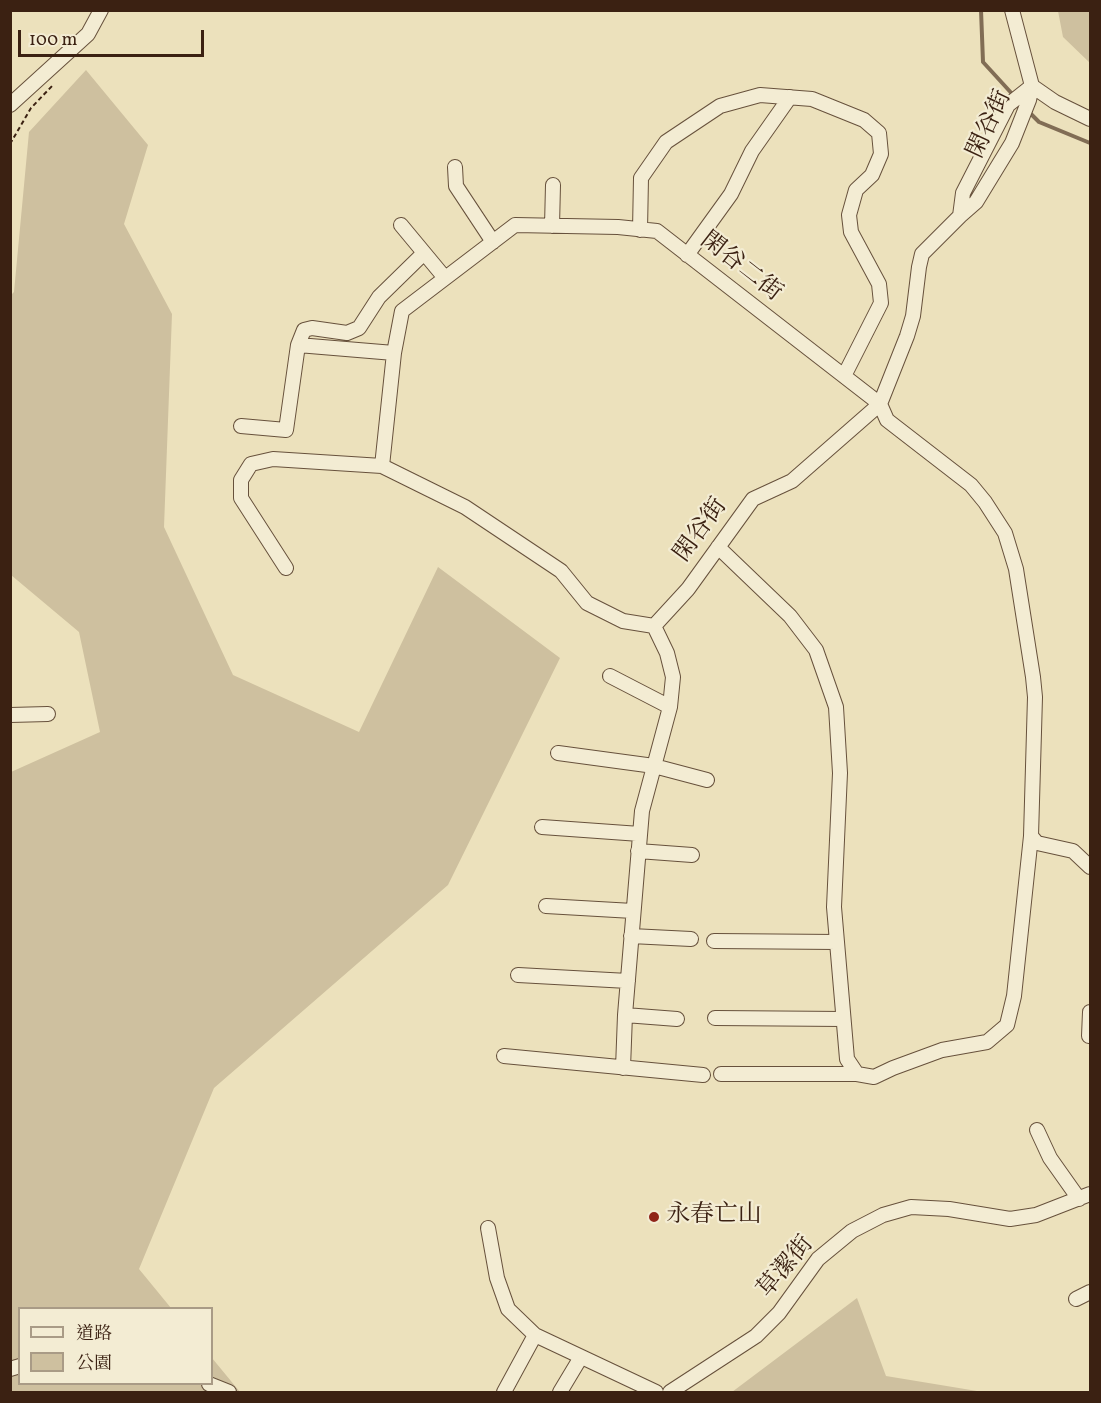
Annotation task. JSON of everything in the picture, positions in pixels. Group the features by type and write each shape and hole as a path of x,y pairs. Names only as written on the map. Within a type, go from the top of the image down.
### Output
{"street":[{"path":"10,105 88,34 101,10"},
{"path":"1012,10 1027,98 1056,102 1090,119"},
{"path":"640,230 641,178 666,142 720,106 760,95 812,99 864,120 879,133 881,154 872,175 856,190 849,215 851,232 879,284 881,303 844,376"},
{"path":"687,255 730,194 752,151 790,97"},
{"name":"閑谷街","path":"960,216 963,193 1008,105 1027,98"},
{"name":"閑谷街","path":"654,626 688,589 753,500 792,482 880,404 913,316 922,254 976,202 1012,143 1027,98"},
{"path":"455,166 456,186 493,242"},
{"path":"552,226 553,185"},
{"path":"400,225 445,278"},
{"name":"閑谷二街","path":"382,466 394,352 402,311 515,225 618,227 657,231 880,404 887,420 970,485 985,502 1005,533 1016,569 1034,677 1035,697 1031,836 1014,996 1007,1025 987,1042 942,1050 874,1077 857,1074 721,1074"},
{"path":"241,426 286,430 298,345 304,330 312,328 347,333 359,328 379,297 424,253"},
{"path":"298,345 394,352"},
{"path":"286,568 241,498 241,480 251,464 273,459 382,466 465,507 561,571 587,603 623,621 654,626 666,652 673,677 670,707 642,811 625,1015 623,1068"},
{"path":"718,547 790,616 816,650 836,707 840,773 834,907 847,1059 857,1074"},
{"path":"610,676 670,707"},
{"path":"10,715 48,714"},
{"path":"558,753 654,766 707,780"},
{"path":"542,827 640,834"},
{"path":"1031,836 1037,843 1073,851 1090,867"},
{"path":"638,851 692,855"},
{"path":"546,906 633,911"},
{"path":"632,936 691,939"},
{"path":"714,941 837,942"},
{"path":"518,975 628,981"},
{"path":"1089,1036 1090,1012"},
{"path":"625,1015 677,1020"},
{"path":"715,1018 843,1019"},
{"path":"504,1056 703,1075"},
{"path":"1037,1130 1050,1158 1085,1197"},
{"name":"草潔街","path":"670,1392 756,1336 779,1313 818,1258 852,1231 883,1215 911,1207 949,1209 1010,1219 1036,1215 1085,1197"},
{"path":"488,1228 497,1278 508,1309 535,1335 656,1392"},
{"path":"1076,1299 1090,1292"},
{"path":"504,1392 535,1335"},
{"path":"560,1392 581,1357"},
{"path":"213,1385 229,1392"}],"path":[{"path":"10,144 31,108 52,85"}],"green space":[{"path":"1058,11 1090,11 1090,63 1063,37"},
{"path":"86,70 148,145 124,224 172,314 164,527 233,675 359,732 438,567 560,658 448,885 214,1088 139,1269 170,1307 18,1307 18,1385 213,1385 213,1359 240,1392 11,1392 11,772 100,732 79,632 11,575 10,296 14,292 29,132"},
{"path":"857,1298 886,1376 983,1392 732,1392"}],"waterway":[{"path":"981,10 983,62 1015,97"},
{"path":"1028,111 1039,122 1090,143"}],"place":[{"name":"永春亡山","path":"654,1217"}]}
